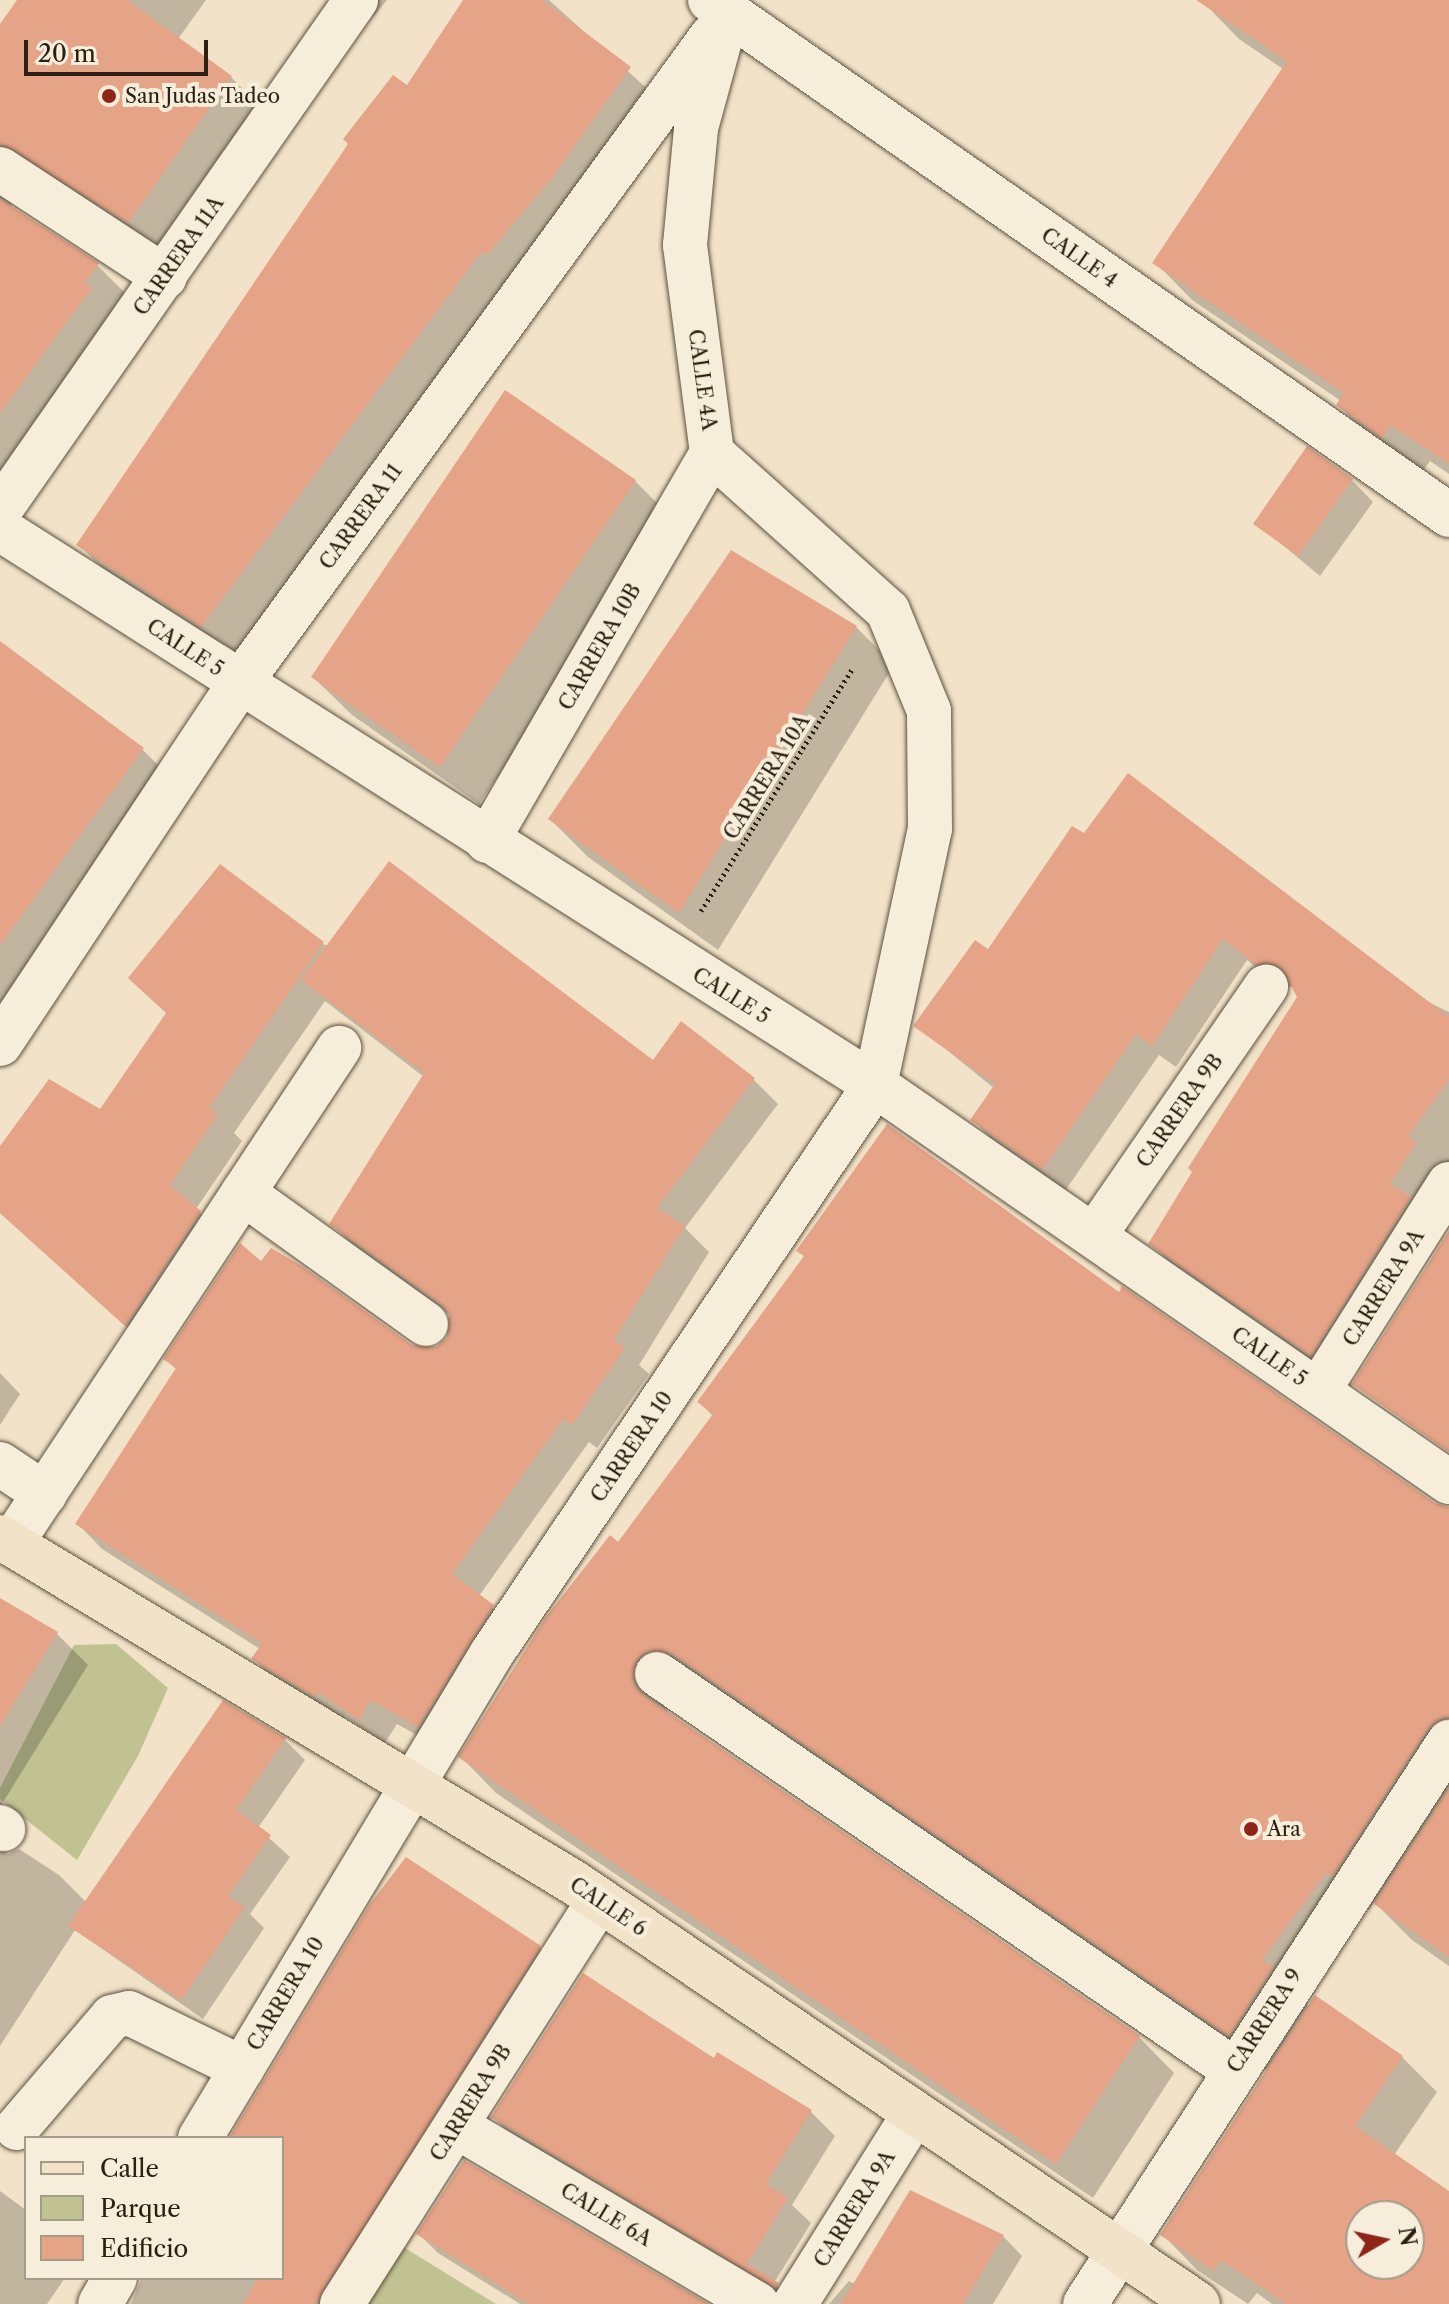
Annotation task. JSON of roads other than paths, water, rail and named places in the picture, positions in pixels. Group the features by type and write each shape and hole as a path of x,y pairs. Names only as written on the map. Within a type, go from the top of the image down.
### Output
{"main road":[{"name":"CALLE 6","path":"6,1540 413,1782 599,1901 1198,2304"}],"street":[{"name":"CARRERA 11A","path":"0,510 356,0"},
{"name":"CALLE 4A","path":"724,5 696,128 685,245 712,453 888,611 929,711"},
{"name":"CALLE 4","path":"724,5 1449,515"},
{"name":"CARRERA 11","path":"0,1044 240,683 724,5"},
{"path":"0,169 165,277"},
{"name":"CARRERA 10B","path":"487,841 712,453"},
{"name":"CALLE 5","path":"0,529 671,959 875,1085 1449,1482"},
{"name":"CARRERA 10","path":"201,2136 492,1653 875,1085 930,829 929,711"},
{"name":"CARRERA 9B","path":"1094,1236 1266,987"},
{"path":"6,1540 45,1494 339,1048"},
{"name":"CARRERA 9A","path":"1318,1391 1449,1184"},
{"path":"243,1193 426,1324"},
{"path":"0,1464 45,1494"},
{"path":"657,1674 1233,2069"},
{"name":"CARRERA 9","path":"1085,2304 1117,2248 1449,1742"},
{"name":"CARRERA 9B","path":"342,2304 599,1901"},
{"path":"17,2128 112,2017 129,2013 242,2068"},
{"name":"CARRERA 9A","path":"795,2304 914,2114"},
{"name":"CALLE 6A","path":"456,2126 757,2304"},
{"path":"100,2304 114,2280"}],"place":[{"name":"San Judas Tadeo","path":"109,96"},
{"name":"Ara","path":"1251,1829"}]}
